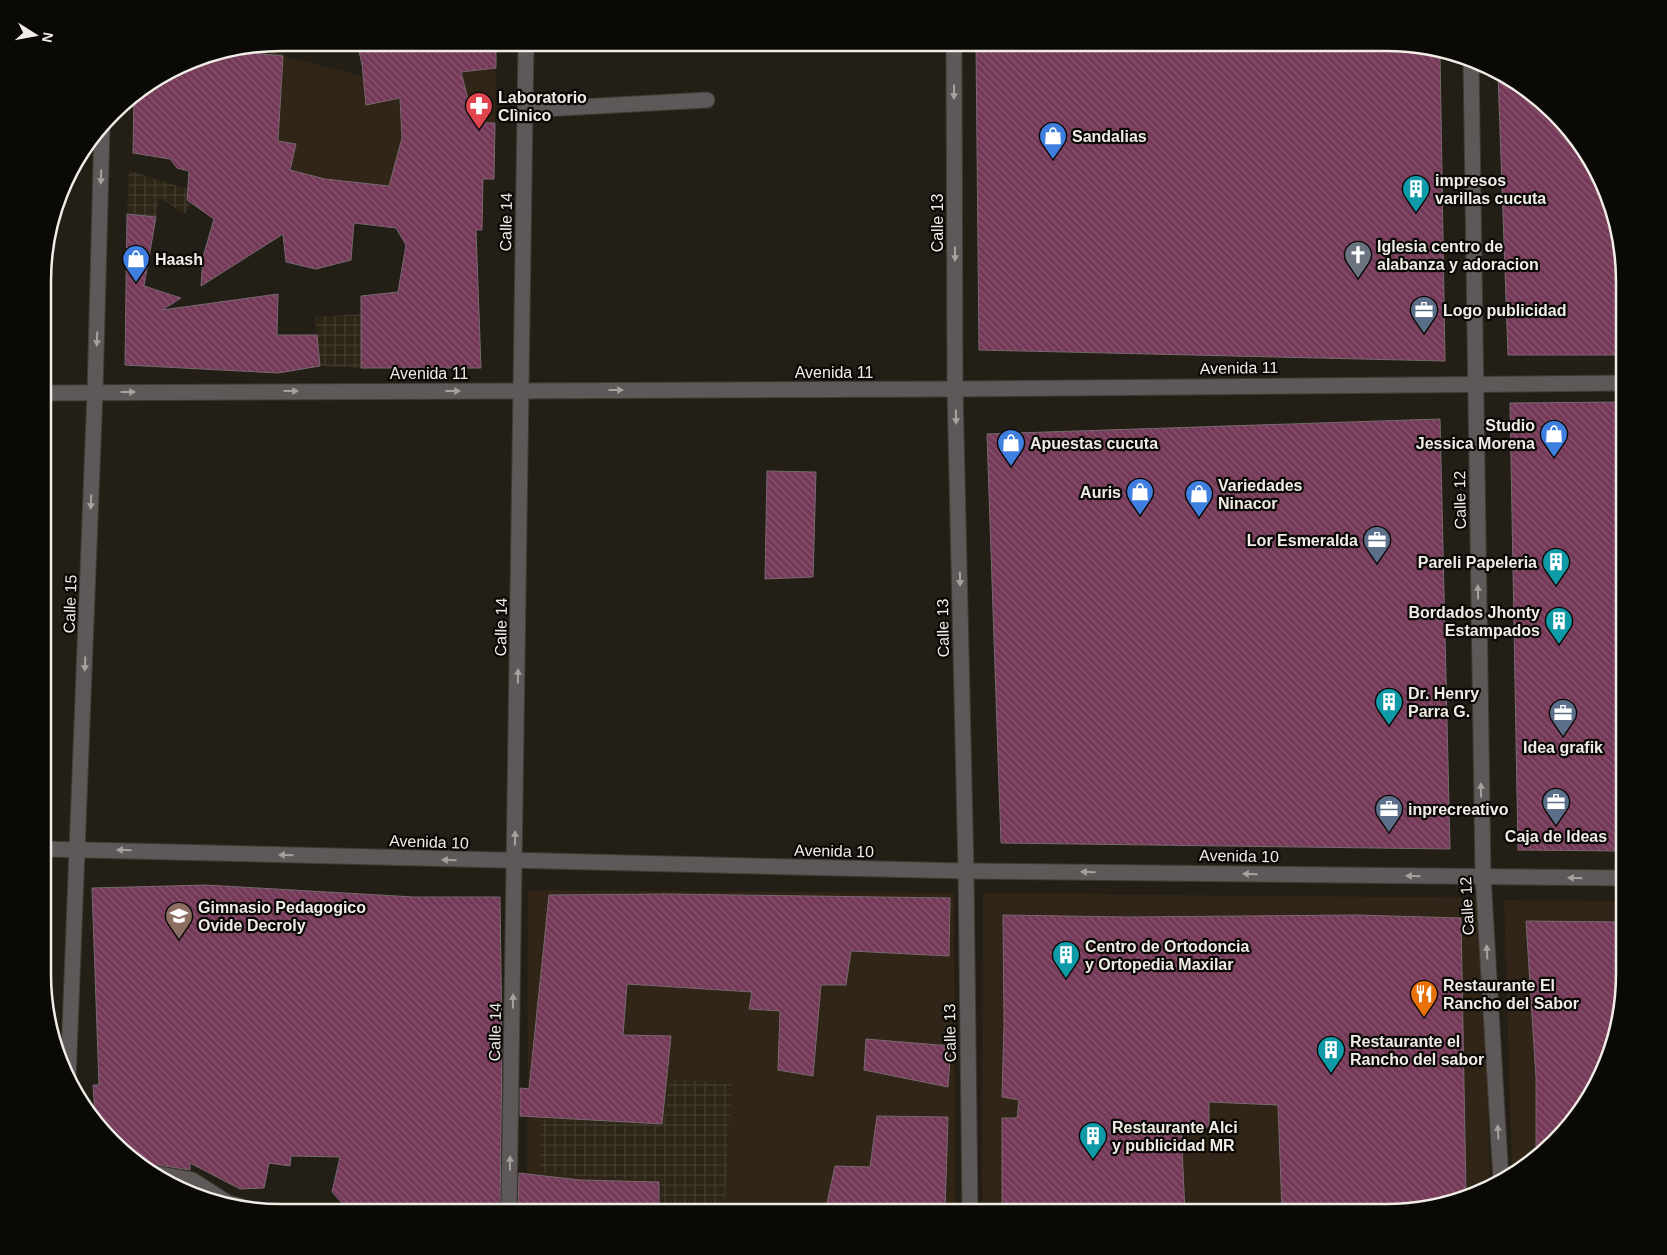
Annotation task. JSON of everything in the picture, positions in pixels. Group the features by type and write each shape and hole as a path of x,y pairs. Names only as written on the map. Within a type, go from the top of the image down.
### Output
{"street":[{"name":"Calle 14","path":"509,1204 526,51"},
{"name":"Calle 13","path":"954,51 955,389 966,871 970,1204"},
{"name":"Calle 12","path":"1471,68 1483,876 1501,1173"},
{"path":"525,110 707,100"},
{"name":"Calle 15","path":"69,1061 95,392 102,138"},
{"name":"Avenida 11","path":"51,393 955,389 1616,383"},
{"name":"Avenida 10","path":"51,849 515,862 966,871 1616,878"},
{"path":"174,1177 192,1180 213,1193"}],"shaded area":[{"path":"283,51 283,56 252,53"},
{"path":"283,56 363,76 366,105 400,98 402,187 325,179 290,170 278,141"},
{"path":"496,68 495,123 464,121 467,93 461,72"},
{"path":"129,170 197,192 185,214 159,198 156,217 127,214"},
{"path":"361,314 361,368 320,366 315,317"},
{"path":"528,890 954,893 955,1204 527,1204"},
{"path":"983,893 1483,898 1490,1179 1445,1196 1415,1202 1385,1204 982,1204"},
{"path":"1504,900 1616,901 1614,1003 1604,1047 1592,1075 1568,1114 1537,1147 1512,1166"},
{"path":"670,1079 732,1084 724,1204 660,1204 660,1182 540,1173 542,1119 663,1125"}],"building":[{"path":"359,51 496,51 496,68 461,72 474,122 495,123 494,179 483,179 482,230 476,230 481,368 361,368 361,296 398,292 406,245 396,228 354,223 351,260 316,269 286,262 283,234 201,286 203,257 214,219 187,200 189,171 177,168 170,159 133,153 134,105 166,82 208,63 222,59 252,53 283,56 278,141 296,144 290,170 325,179 389,186 402,138 400,98 366,105"},
{"path":"976,51 1385,51 1415,53 1440,58 1445,361 979,350"},
{"path":"1498,81 1537,108 1568,141 1585,167 1604,208 1608,222 1614,252 1616,282 1616,355 1508,355"},
{"path":"127,214 156,217 144,286 181,298 162,310 278,294 277,335 317,335 320,366 278,373 125,365"},
{"path":"1616,402 1616,851 1518,850 1510,403"},
{"path":"1440,419 1450,849 1001,843 987,434"},
{"path":"767,471 816,472 813,577 765,579"},
{"path":"206,885 414,897 500,897 502,1049 500,1204 343,1204 332,1192 340,1157 291,1156 290,1166 269,1163 264,1188 240,1189 190,1163 190,1170 156,1166 141,1156 108,1125 94,1108 93,1085 99,1085 92,888"},
{"path":"666,894 950,898 949,956 851,951 846,985 821,985 813,1076 778,1070 780,1011 749,1009 752,992 627,984 623,1035 671,1036 662,1124 520,1116 520,1088 529,1089 549,895"},
{"path":"1003,915 1128,917 1356,915 1461,918 1466,1189 1445,1196 1415,1202 1385,1204 1282,1204 1278,1105 1209,1102 1209,1127 1181,1127 1185,1204 1002,1204 1002,1118 1017,1118 1019,1100 1002,1097 1004,1024"},
{"path":"1526,921 1616,922 1614,1003 1604,1047 1592,1075 1577,1101 1559,1125 1536,1148 1536,1078"},
{"path":"866,1039 951,1046 948,1087 864,1070"},
{"path":"877,1116 948,1117 945,1204 827,1204 835,1166 870,1167"},
{"path":"519,1173 580,1180 659,1182 659,1204 518,1204"}],"place":[{"name":"Laboratorio Clìnico","path":"479,130"},
{"name":"Sandalias","path":"1053,160"},
{"name":"impresos varillas cucuta","path":"1416,213"},
{"name":"Iglesia centro de alabanza y adoracion","path":"1358,279"},
{"name":"Haash","path":"136,283"},
{"name":"Logo publicidad","path":"1424,334"},
{"name":"Studio Jessica Morena","path":"1554,458"},
{"name":"Apuestas cucuta","path":"1011,467"},
{"name":"Auris","path":"1140,516"},
{"name":"Variedades Ninacor","path":"1199,518"},
{"name":"Lor Esmeralda","path":"1377,564"},
{"name":"Pareli Papeleria","path":"1556,586"},
{"name":"Bordados Jhonty Estampados","path":"1559,645"},
{"name":"Dr. Henry Parra G.","path":"1389,726"},
{"name":"Idea grafik","path":"1563,737"},
{"name":"Caja de Ideas","path":"1556,826"},
{"name":"inprecreativo","path":"1389,833"},
{"name":"Gimnasio Pedagogico Ovide Decroly","path":"179,940"},
{"name":"Centro de Ortodoncia y Ortopedia Maxilar","path":"1066,979"},
{"name":"Restaurante El Rancho del Sabor","path":"1424,1018"},
{"name":"Restaurante el Rancho del sabor","path":"1331,1074"},
{"name":"Restaurante Alci y publicidad MR","path":"1093,1160"}]}
